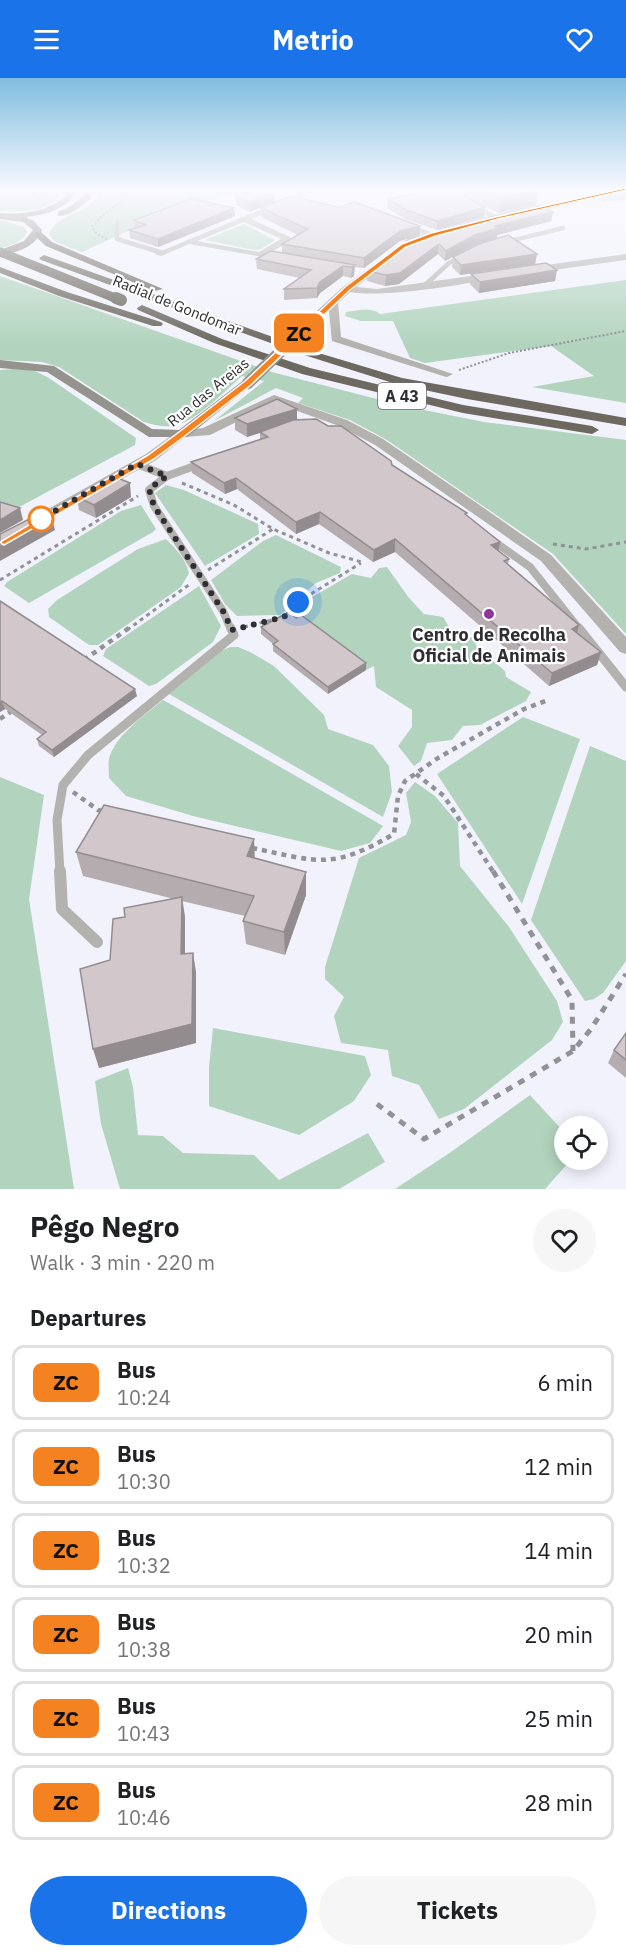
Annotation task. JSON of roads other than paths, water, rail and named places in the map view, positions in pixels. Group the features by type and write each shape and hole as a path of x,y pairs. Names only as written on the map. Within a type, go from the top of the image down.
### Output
{"highway":[{"name":"Radial de Gondomar","path":"0,241 135,293 235,325 308,353 400,381 467,395 626,422"},
{"path":"46,241 183,299 235,325"},
{"name":"Radial de Gondomar","path":"0,253 161,315 218,341 306,371 463,409 626,434"},
{"path":"0,270 63,294 218,341"}],"main road":[{"path":"0,253 24,245 28,241"}],"street":[{"path":"260,255 284,241"},
{"path":"161,253 189,242 293,261"},
{"name":"Rua das Areias","path":"0,542 137,464 182,434 248,383 347,289 395,253"},
{"path":"524,271 626,257"},
{"path":"349,271 366,274"},
{"path":"347,289 369,292 502,274"},
{"path":"333,302 336,339 447,374"},
{"path":"0,364 50,369 150,433 163,435 206,432 274,399 343,423 379,442 546,558 626,648"}],"lane":[{"path":"123,241 161,253"},
{"path":"502,243 511,241"},
{"path":"425,285 449,264 464,255"},
{"path":"97,942 62,909 57,820 63,785 88,755 234,635 223,611 154,506 149,489 167,476 208,461"},
{"path":"137,464 167,476"},
{"path":"482,533 530,567 626,687"}],"place":[{"name":"Centro de Recolha Oficial de Animais","path":"489,614"}]}
